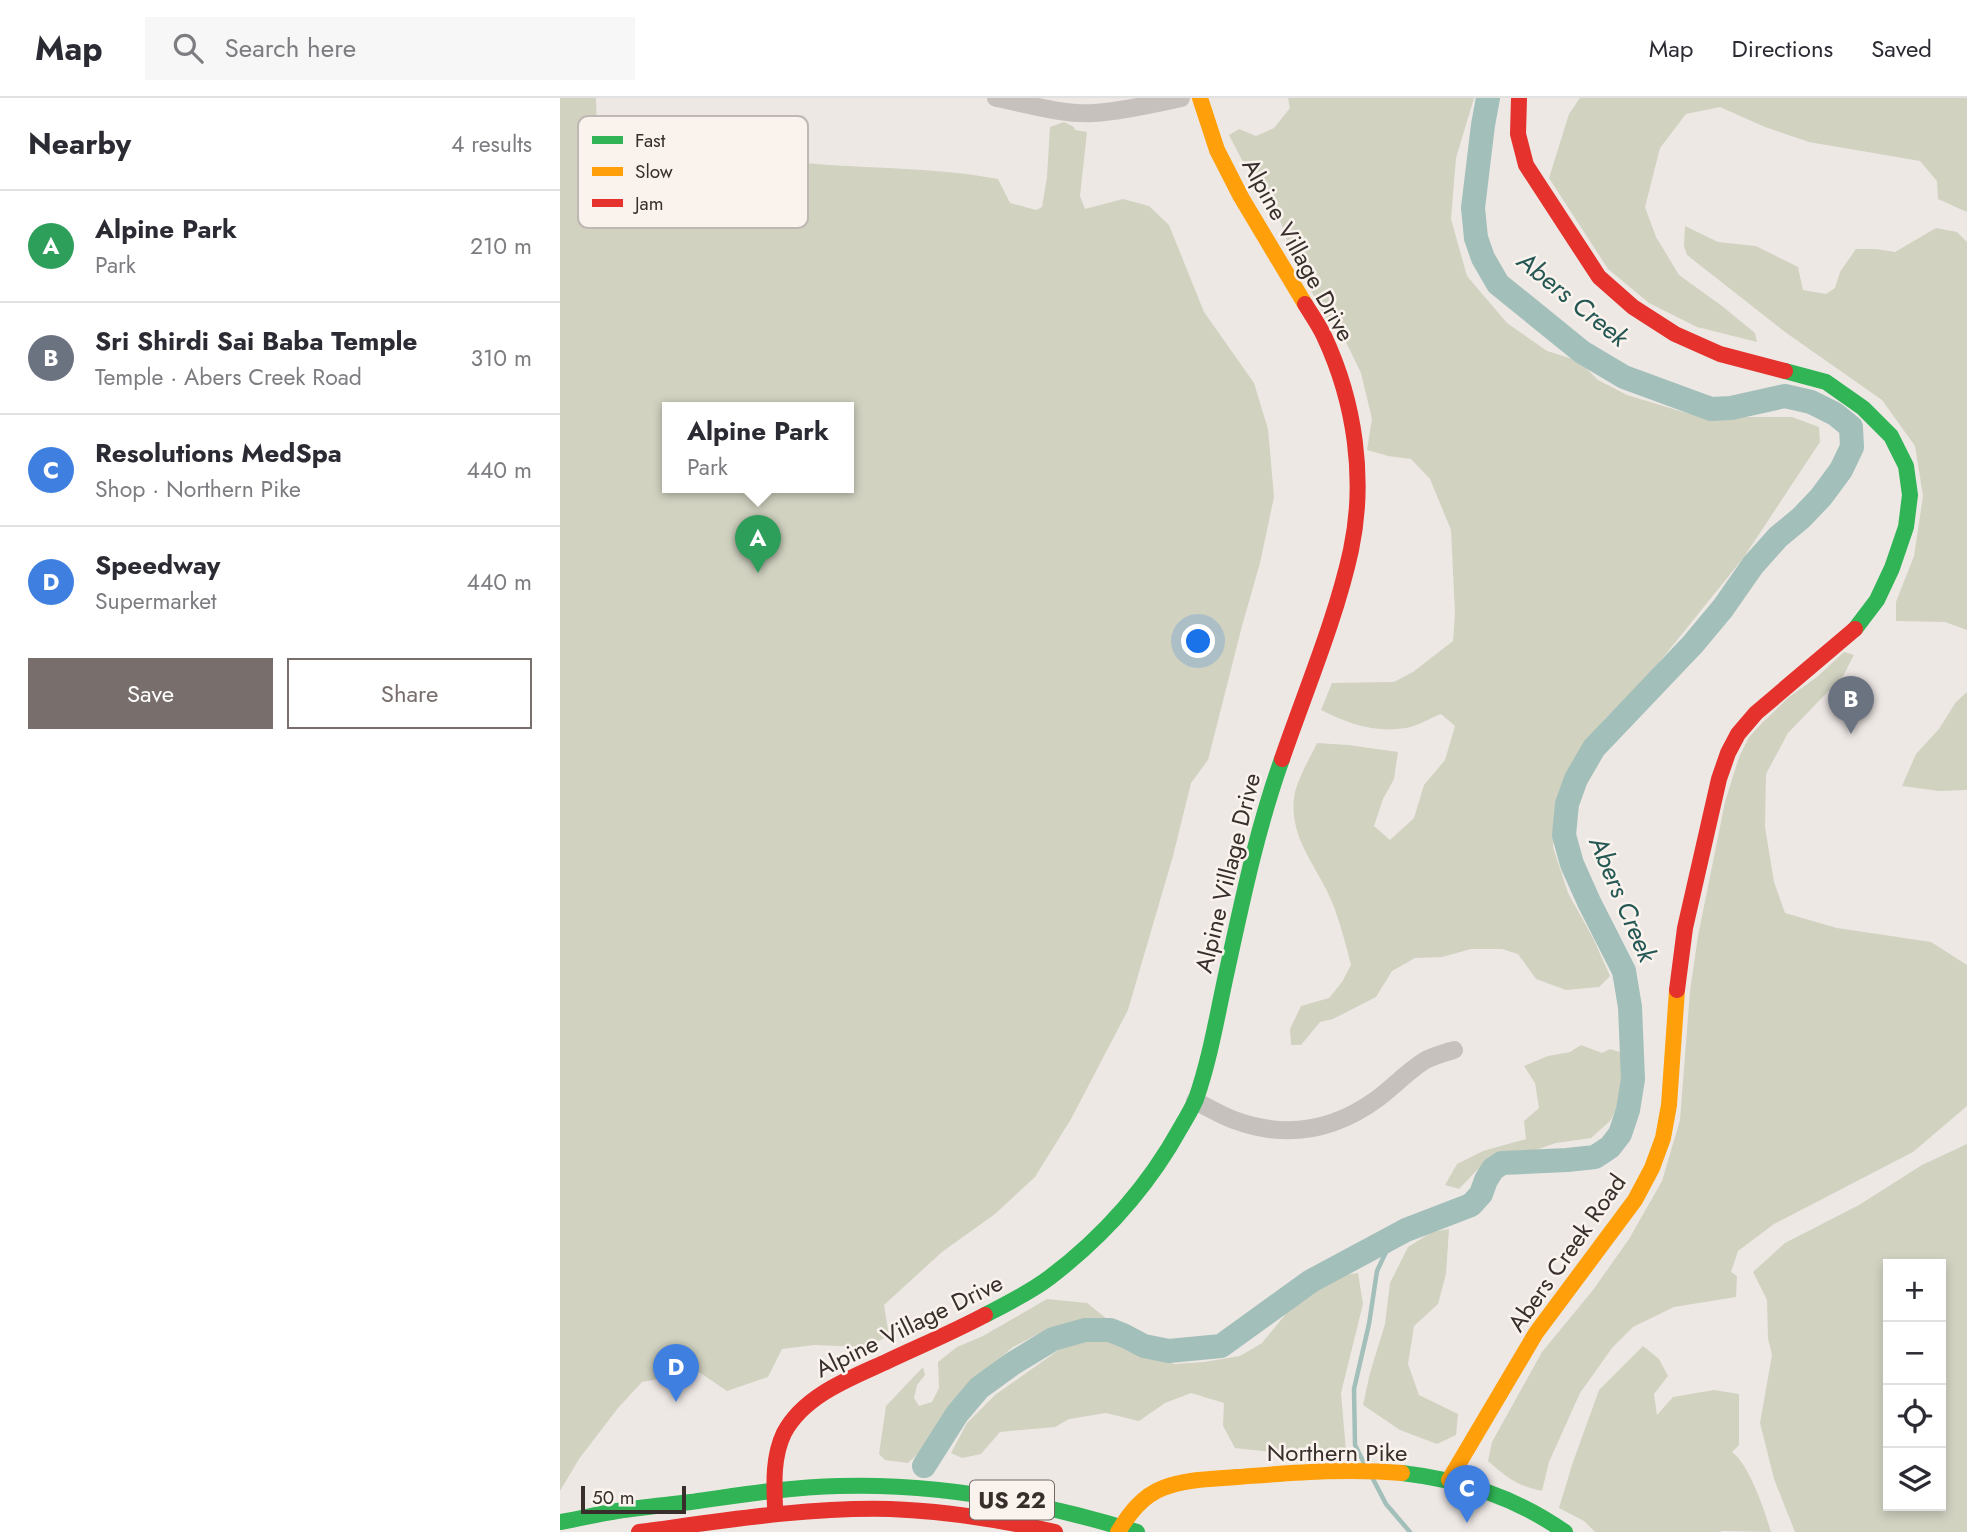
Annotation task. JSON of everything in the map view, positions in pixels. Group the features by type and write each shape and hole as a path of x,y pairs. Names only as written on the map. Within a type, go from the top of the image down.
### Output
{"main road":[{"name":"Alpine Village Drive","path":"776,1514 774,1492 781,1439 801,1409 840,1383 984,1315 1048,1279 1103,1233 1133,1198 1164,1156 1195,1101 1209,1054 1250,863 1271,789 1335,607 1351,549 1357,494 1356,444 1344,389 1324,335 1241,197 1217,150 1200,98"},
{"name":"Abers Creek Road","path":"1449,1480 1536,1333 1635,1200 1652,1168 1663,1138 1669,1105 1678,970 1685,928 1719,779 1728,753 1738,734 1756,713 1859,626 1877,600 1892,568 1906,527 1910,495 1906,466 1891,436 1863,408 1826,382 1720,354 1675,334 1633,307 1599,277 1526,165 1518,134 1519,98"},
{"name":"Northern Pike","path":"1125,1530 1133,1508 1152,1494 1170,1486 1248,1477 1376,1472 1449,1480 1483,1490 1517,1502 1564,1532"},
{"name":"US 22","path":"560,1522 606,1513 837,1486 942,1490 1024,1502 1077,1514 1125,1530"},
{"name":"US 22","path":"639,1532 776,1514 838,1510 919,1511 989,1519 1055,1532"}],"street":[{"path":"996,98 1092,113 1181,98"},
{"path":"1195,1101 1232,1119 1258,1127 1288,1130 1319,1128 1343,1119 1375,1100 1424,1061 1454,1050"}],"green space":[{"path":"560,98 596,98 597,116 578,116 578,228 808,228 808,163 950,172 998,179 1010,203 1036,210 1042,207 1050,127 1064,122 1075,130 1087,132 1080,196 1085,209 1123,199 1149,206 1169,225 1204,312 1254,383 1268,429 1274,497 1260,563 1208,760 1191,783 1173,856 1128,1010 1071,1119 1035,1177 995,1214 942,1252 884,1305 889,1336 865,1347 814,1345 782,1349 768,1377 727,1391 699,1372 642,1382 618,1408 579,1459 560,1491"},
{"path":"1288,98 1474,98 1456,158 1451,219 1467,276 1507,323 1547,351 1579,361 1598,380 1627,395 1690,414 1792,417 1819,427 1820,442 1744,557 1649,675 1604,720 1571,770 1557,813 1553,847 1568,893 1610,976 1599,987 1566,990 1536,979 1518,954 1502,949 1471,949 1442,957 1415,958 1392,971 1376,997 1333,1019 1320,1022 1301,1045 1291,1045 1290,1029 1301,1006 1329,998 1351,965 1334,907 1295,824 1295,792 1305,767 1317,743 1398,752 1394,779 1383,799 1374,826 1390,840 1414,818 1424,785 1445,760 1455,726 1441,714 1406,728 1373,728 1352,723 1321,710 1332,683 1394,682 1413,672 1453,641 1455,613 1451,530 1430,479 1411,459 1367,450 1372,419 1361,373 1342,334 1325,317 1291,252 1273,200 1260,177 1242,160 1229,135 1239,129 1256,136 1274,128 1290,108"},
{"path":"1580,98 1967,98 1967,212 1938,199 1937,181 1920,161 1809,142 1765,127 1720,107 1686,114 1660,148 1645,207 1656,237 1679,275 1755,333 1757,342 1697,327 1649,303 1608,269 1549,178 1569,114"},
{"path":"1685,226 1718,242 1756,246 1798,267 1803,290 1826,294 1835,288 1840,272 1856,249 1895,252 1936,228 1957,232 1967,242 1967,630 1945,622 1896,621 1896,602 1914,556 1923,496 1915,446 1882,400 1785,332 1687,255 1684,246"},
{"path":"1844,652 1854,655 1843,676 1788,733 1766,774 1765,827 1774,882 1785,913 1837,928 1931,942 1967,965 1967,1106 1913,1152 1774,1224 1738,1251 1731,1272 1737,1276 1736,1297 1674,1307 1633,1327 1612,1348 1580,1393 1549,1462 1542,1491 1519,1484 1488,1461 1492,1442 1542,1352 1593,1290 1629,1239 1662,1181 1680,1120 1690,991 1698,936 1725,802 1739,757 1749,737 1762,723"},
{"path":"1967,692 1967,790 1939,791 1902,786 1916,754 1939,729 1956,702"},
{"path":"1581,1045 1602,1053 1610,1049 1623,1053 1624,1096 1610,1121 1591,1138 1556,1143 1477,1170 1459,1189 1445,1185 1457,1164 1483,1151 1526,1139 1524,1121 1539,1108 1535,1083 1524,1066 1548,1056 1570,1052"},
{"path":"1967,1144 1967,1532 1795,1532 1774,1479 1760,1423 1772,1355 1768,1339 1767,1300 1753,1272 1785,1243 1859,1205 1922,1165"},
{"path":"1449,1229 1446,1274 1438,1304 1414,1326 1408,1364 1419,1395 1458,1414 1456,1435 1437,1444 1400,1430 1363,1405 1385,1324 1390,1283 1408,1247 1432,1232"},
{"path":"1358,1273 1363,1304 1341,1393 1346,1451 1298,1455 1235,1448 1223,1426 1224,1403 1191,1393 1165,1403 1139,1421 1106,1413 1069,1419 1055,1427 1000,1432 981,1454 962,1458 951,1453 967,1423 995,1395 1067,1344 1096,1339 1118,1342 1174,1364 1240,1356 1262,1343 1294,1304 1319,1286 1332,1277"},
{"path":"1047,1299 1087,1303 1112,1323 1086,1323 1044,1331 1013,1347 965,1387 936,1425 922,1450 908,1463 885,1460 879,1454 886,1406 923,1367 925,1375 917,1385 914,1398 919,1406 932,1402 939,1388 938,1362 957,1347 983,1336"},
{"path":"1643,1346 1659,1359 1668,1376 1654,1394 1657,1415 1673,1397 1714,1390 1739,1394 1739,1445 1732,1452 1750,1477 1771,1532 1595,1532 1584,1521 1559,1508 1599,1390"}],"waterway":[{"name":"Abers Creek","path":"924,1466 957,1414 979,1388 1053,1339 1085,1330 1110,1330 1144,1346 1169,1351 1221,1346 1311,1281 1406,1230 1471,1205 1481,1194 1493,1169 1502,1163 1595,1157 1610,1147 1620,1134 1628,1110 1633,1079 1630,1007 1624,971 1572,864 1564,835 1567,804 1576,779 1594,748 1693,644 1723,608 1753,565 1778,537 1821,497 1841,470 1852,447 1851,427 1835,414 1811,402 1785,396 1731,408 1711,409 1624,377 1582,352 1498,284 1483,258 1476,238 1473,208 1488,98"},
{"path":"1365,1465 1355,1445 1354,1389 1369,1324 1377,1271 1393,1237"},
{"path":"1373,1479 1386,1504 1410,1532"}],"traffic: fast":[{"path":"1785,371 1826,382 1863,408 1891,436 1906,466 1910,495 1906,527 1892,568 1877,600 1855,629"},
{"path":"985,1315 1049,1278 1088,1246 1139,1190 1191,1110 1205,1069 1251,866 1282,759"},
{"path":"1402,1473 1446,1480 1487,1492 1527,1509 1565,1532"},
{"path":"560,1522 626,1510 765,1492 877,1486 953,1491 1027,1503 1137,1532"}],"traffic: slow":[{"path":"1200,98 1217,150 1241,197 1305,304"},
{"path":"1449,1480 1536,1333 1635,1200 1652,1168 1663,1138 1669,1105 1677,990"},
{"path":"1118,1532 1142,1501 1163,1488 1181,1483 1320,1472 1402,1473"}],"traffic: jam":[{"path":"1519,98 1518,134 1526,165 1599,277 1633,307 1675,334 1720,354 1785,371"},
{"path":"1282,759 1329,629 1345,576 1357,496 1355,441 1343,387 1324,336 1305,304"},
{"path":"1677,990 1685,928 1719,779 1728,753 1738,734 1756,713 1855,629"},
{"path":"775,1507 778,1451 784,1433 803,1408 844,1381 985,1315"},
{"path":"639,1532 764,1516 859,1509 953,1514 1055,1532"}],"place":[{"name":"Alpine Park","path":"758,573"},
{"name":"Sri Shirdi Sai Baba Temple","path":"1851,734"},
{"name":"Speedway","path":"676,1402"},
{"name":"Resolutions MedSpa","path":"1467,1523"}]}
